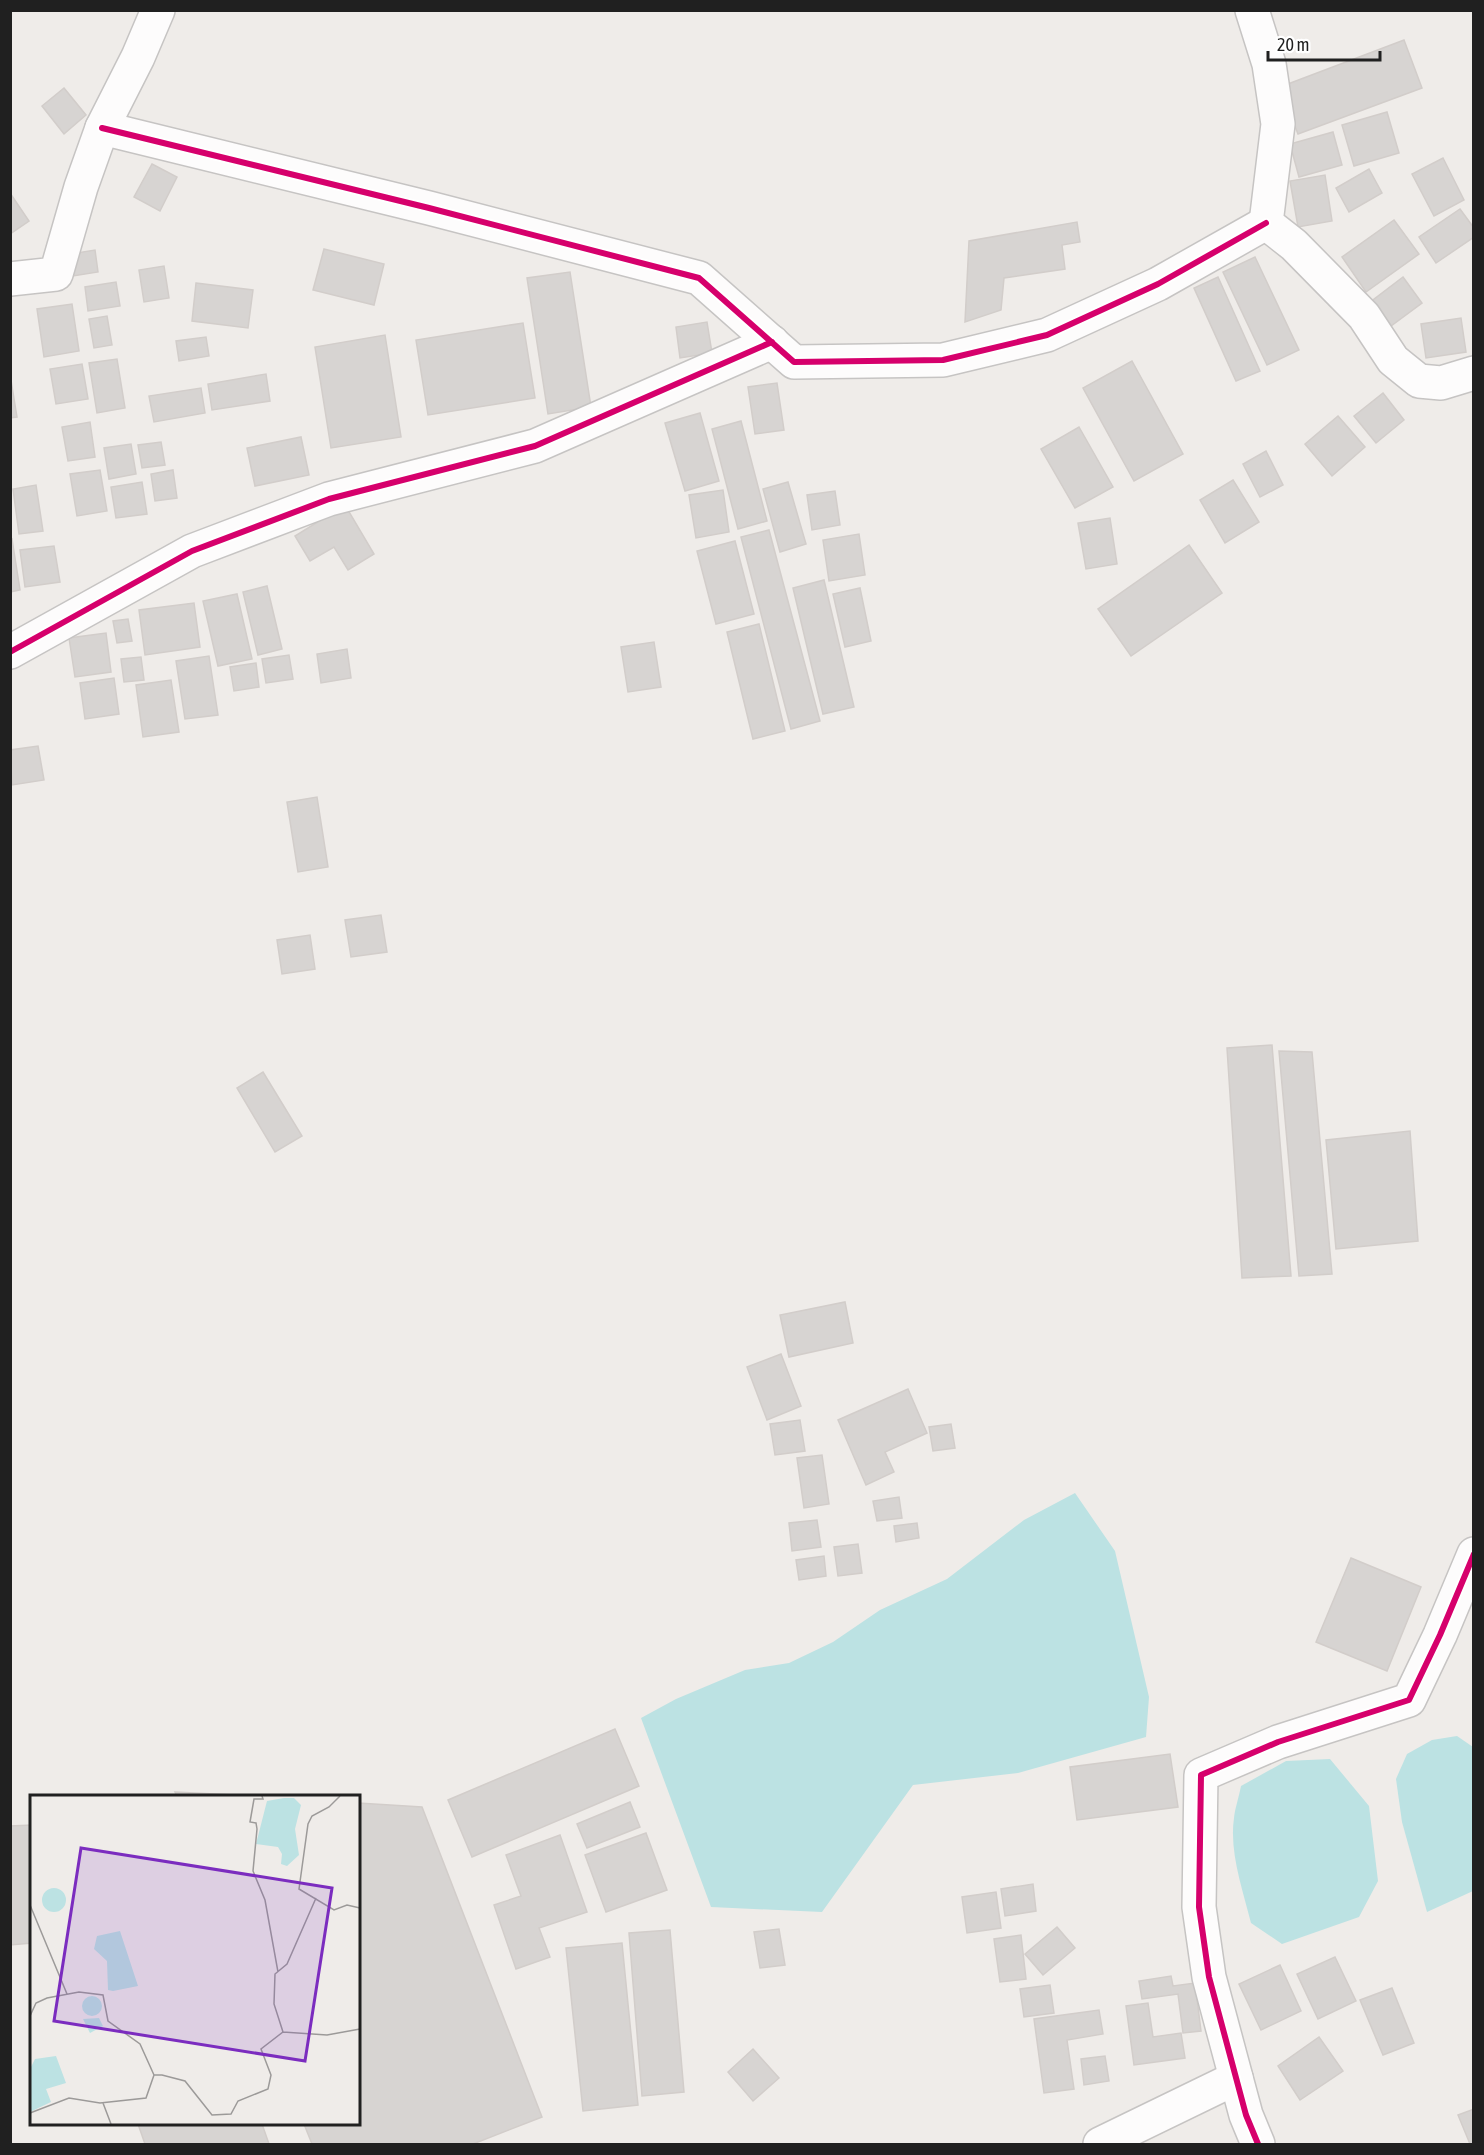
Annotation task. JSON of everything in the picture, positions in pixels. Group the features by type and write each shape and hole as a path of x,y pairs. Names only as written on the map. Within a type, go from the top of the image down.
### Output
{"street":[{"path":"10,279 56,274 81,187 102,128 138,57 158,10"},
{"path":"1252,10 1269,64 1278,124 1266,223"},
{"path":"102,128 418,205 699,278 794,362 943,360 1047,335 1158,284 1266,223"},
{"path":"1266,223 1294,245 1364,316 1393,360 1419,381 1441,383 1473,374"},
{"path":"10,652 192,551 329,498 535,446 772,342"},
{"path":"1258,2145 1246,2115 1209,1977 1199,1907 1201,1775 1278,1742 1409,1700 1440,1635 1473,1554"},
{"path":"1100,2145 1236,2078"}],"water":[{"path":"1075,1493 1115,1551 1149,1697 1146,1737 1018,1773 913,1785 822,1912 711,1907 641,1718 676,1699 745,1670 789,1663 833,1642 880,1610 947,1579 1024,1520"},
{"path":"1457,1736 1473,1747 1473,1891 1427,1912 1402,1822 1396,1779 1407,1754 1432,1740"},
{"path":"1330,1759 1369,1806 1378,1881 1359,1917 1282,1944 1251,1923 1241,1885 1235,1858 1233,1831 1241,1786 1286,1761"}],"building":[{"path":"1404,40 1422,88 1298,134 1280,87"},
{"path":"64,88 86,115 64,134 42,106"},
{"path":"1387,112 1399,153 1354,166 1342,125"},
{"path":"1333,132 1342,165 1299,177 1290,144"},
{"path":"1443,158 1464,200 1434,216 1412,174"},
{"path":"152,164 177,177 160,211 134,197"},
{"path":"1369,169 1382,193 1349,212 1336,188"},
{"path":"1325,175 1332,221 1298,227 1290,181"},
{"path":"10,193 29,221 10,234"},
{"path":"1460,209 1474,228 1474,237 1436,263 1419,237"},
{"path":"1394,220 1419,254 1366,292 1342,257"},
{"path":"1077,222 1080,242 1062,245 1065,269 1004,278 1001,310 965,322 969,241"},
{"path":"324,249 384,264 374,305 313,290"},
{"path":"95,250 98,272 73,276 70,254"},
{"path":"1255,257 1299,350 1267,365 1223,272"},
{"path":"164,266 169,298 144,302 139,270"},
{"path":"570,272 591,407 548,414 527,278"},
{"path":"1218,277 1260,371 1236,381 1194,288"},
{"path":"1403,277 1422,303 1387,329 1369,303"},
{"path":"116,282 120,306 88,311 85,287"},
{"path":"196,283 253,290 248,328 192,321"},
{"path":"72,304 79,351 44,357 37,309"},
{"path":"107,316 112,345 94,348 89,319"},
{"path":"1461,318 1466,352 1426,358 1421,324"},
{"path":"707,322 712,353 680,358 676,327"},
{"path":"523,323 535,398 428,415 416,340"},
{"path":"385,335 401,437 331,448 315,347"},
{"path":"206,337 209,356 179,361 176,341"},
{"path":"117,359 125,408 97,413 89,363"},
{"path":"1132,361 1183,454 1134,481 1083,388"},
{"path":"82,364 88,399 56,404 50,369"},
{"path":"10,374 17,417 10,418"},
{"path":"266,374 270,401 212,410 208,384"},
{"path":"777,383 784,430 755,434 748,387"},
{"path":"201,388 205,413 154,422 149,396"},
{"path":"1383,393 1404,420 1376,443 1354,416"},
{"path":"700,413 719,481 685,491 665,423"},
{"path":"1338,416 1365,447 1332,476 1305,444"},
{"path":"741,421 767,521 738,529 712,429"},
{"path":"90,422 95,457 68,461 62,427"},
{"path":"1079,427 1113,487 1075,508 1041,449"},
{"path":"301,437 309,475 255,486 247,448"},
{"path":"161,442 165,465 142,468 138,445"},
{"path":"131,444 136,474 109,479 104,448"},
{"path":"1266,451 1283,485 1260,497 1243,464"},
{"path":"100,470 107,511 77,516 70,474"},
{"path":"173,470 177,498 155,501 151,474"},
{"path":"1233,480 1259,522 1225,543 1200,500"},
{"path":"142,482 147,514 116,518 111,487"},
{"path":"788,482 806,544 780,552 763,489"},
{"path":"36,485 43,531 19,534 13,489"},
{"path":"723,490 729,532 696,538 689,495"},
{"path":"835,491 840,525 812,530 807,495"},
{"path":"345,505 374,554 348,570 334,547 310,561 295,536"},
{"path":"1110,518 1117,564 1086,569 1078,523"},
{"path":"769,530 820,721 791,729 741,537"},
{"path":"859,534 865,575 829,581 823,540"},
{"path":"12,539 20,590 10,592 10,540"},
{"path":"735,541 754,614 716,624 697,551"},
{"path":"1189,545 1222,593 1131,656 1098,609"},
{"path":"54,546 60,582 25,587 20,550"},
{"path":"824,580 854,707 823,714 793,588"},
{"path":"267,586 282,649 258,655 243,592"},
{"path":"860,588 871,641 845,647 833,594"},
{"path":"237,594 252,659 218,666 203,601"},
{"path":"194,603 200,647 145,655 139,610"},
{"path":"128,619 132,641 117,643 113,621"},
{"path":"759,624 785,731 753,739 727,632"},
{"path":"106,633 111,672 75,677 69,638"},
{"path":"654,642 661,687 628,692 621,647"},
{"path":"347,649 351,678 321,683 317,654"},
{"path":"289,655 293,679 266,683 262,659"},
{"path":"209,656 218,715 185,719 176,661"},
{"path":"141,657 144,680 124,682 121,659"},
{"path":"256,663 259,687 234,691 230,667"},
{"path":"114,678 119,714 85,719 80,683"},
{"path":"171,680 179,732 143,737 136,685"},
{"path":"38,746 44,780 12,785 10,750"},
{"path":"317,797 328,867 298,872 287,802"},
{"path":"381,915 387,952 351,957 345,920"},
{"path":"310,935 315,969 282,974 277,940"},
{"path":"1272,1045 1291,1276 1242,1278 1227,1048"},
{"path":"1279,1051 1312,1052 1332,1274 1299,1276"},
{"path":"263,1072 302,1136 275,1152 237,1088"},
{"path":"1410,1131 1418,1241 1336,1249 1326,1140"},
{"path":"845,1302 853,1343 789,1357 780,1315"},
{"path":"781,1354 801,1406 767,1420 747,1367"},
{"path":"908,1389 927,1433 885,1452 894,1472 866,1485 838,1420"},
{"path":"800,1420 805,1451 775,1455 770,1424"},
{"path":"951,1424 955,1448 933,1451 929,1427"},
{"path":"822,1455 829,1504 804,1508 797,1458"},
{"path":"899,1497 902,1518 877,1521 873,1501"},
{"path":"817,1520 821,1547 792,1551 789,1523"},
{"path":"917,1523 919,1538 896,1542 894,1526"},
{"path":"858,1544 862,1573 838,1576 834,1547"},
{"path":"824,1556 826,1576 799,1580 796,1560"},
{"path":"1351,1558 1421,1587 1387,1671 1316,1642"},
{"path":"615,1729 639,1786 472,1857 448,1800"},
{"path":"1170,1754 1178,1807 1077,1820 1070,1767"},
{"path":"175,1792 235,1795 176,1795"},
{"path":"630,1802 640,1827 587,1848 577,1824"},
{"path":"360,1803 422,1807 542,2117 473,2144 312,2144 304,2125 360,2125"},
{"path":"30,1825 30,1943 10,1945 10,1826"},
{"path":"646,1833 667,1890 606,1912 585,1855"},
{"path":"560,1835 587,1912 539,1928 550,1957 516,1969 494,1905 521,1896 506,1855"},
{"path":"1033,1884 1036,1911 1005,1916 1001,1889"},
{"path":"996,1892 1001,1928 967,1933 962,1897"},
{"path":"1057,1927 1075,1948 1043,1975 1025,1954"},
{"path":"779,1929 785,1965 760,1968 754,1932"},
{"path":"670,1930 684,2092 642,2096 629,1933"},
{"path":"1021,1935 1026,1979 1000,1982 994,1939"},
{"path":"622,1943 638,2105 583,2111 566,1948"},
{"path":"1335,1957 1356,2001 1318,2019 1297,1974"},
{"path":"1280,1965 1301,2011 1261,2030 1239,1984"},
{"path":"1171,1976 1173,1986 1195,1983 1201,2031 1183,2033 1178,1994 1142,1999 1139,1981"},
{"path":"1050,1985 1054,2013 1024,2017 1020,1989"},
{"path":"1392,1988 1414,2043 1383,2055 1360,2000"},
{"path":"1148,2003 1153,2037 1181,2033 1185,2058 1134,2065 1126,2006"},
{"path":"1099,2010 1103,2034 1067,2040 1074,2089 1044,2093 1034,2019"},
{"path":"1319,2037 1343,2071 1300,2100 1278,2066"},
{"path":"753,2049 779,2078 753,2101 728,2072"},
{"path":"1105,2056 1109,2081 1084,2085 1081,2059"},
{"path":"1474,2109 1474,2144 1470,2144 1458,2115"},
{"path":"138,2125 262,2125 269,2144 145,2144"}],"cycle path":[{"path":"102,128 429,208 699,278 794,362 943,360 1047,335 1158,284 1266,223"},
{"path":"10,652 192,551 329,499 535,446 772,342"},
{"path":"1258,2144 1246,2115 1209,1977 1199,1907 1201,1775 1278,1742 1409,1700 1440,1635 1474,1554"}]}
